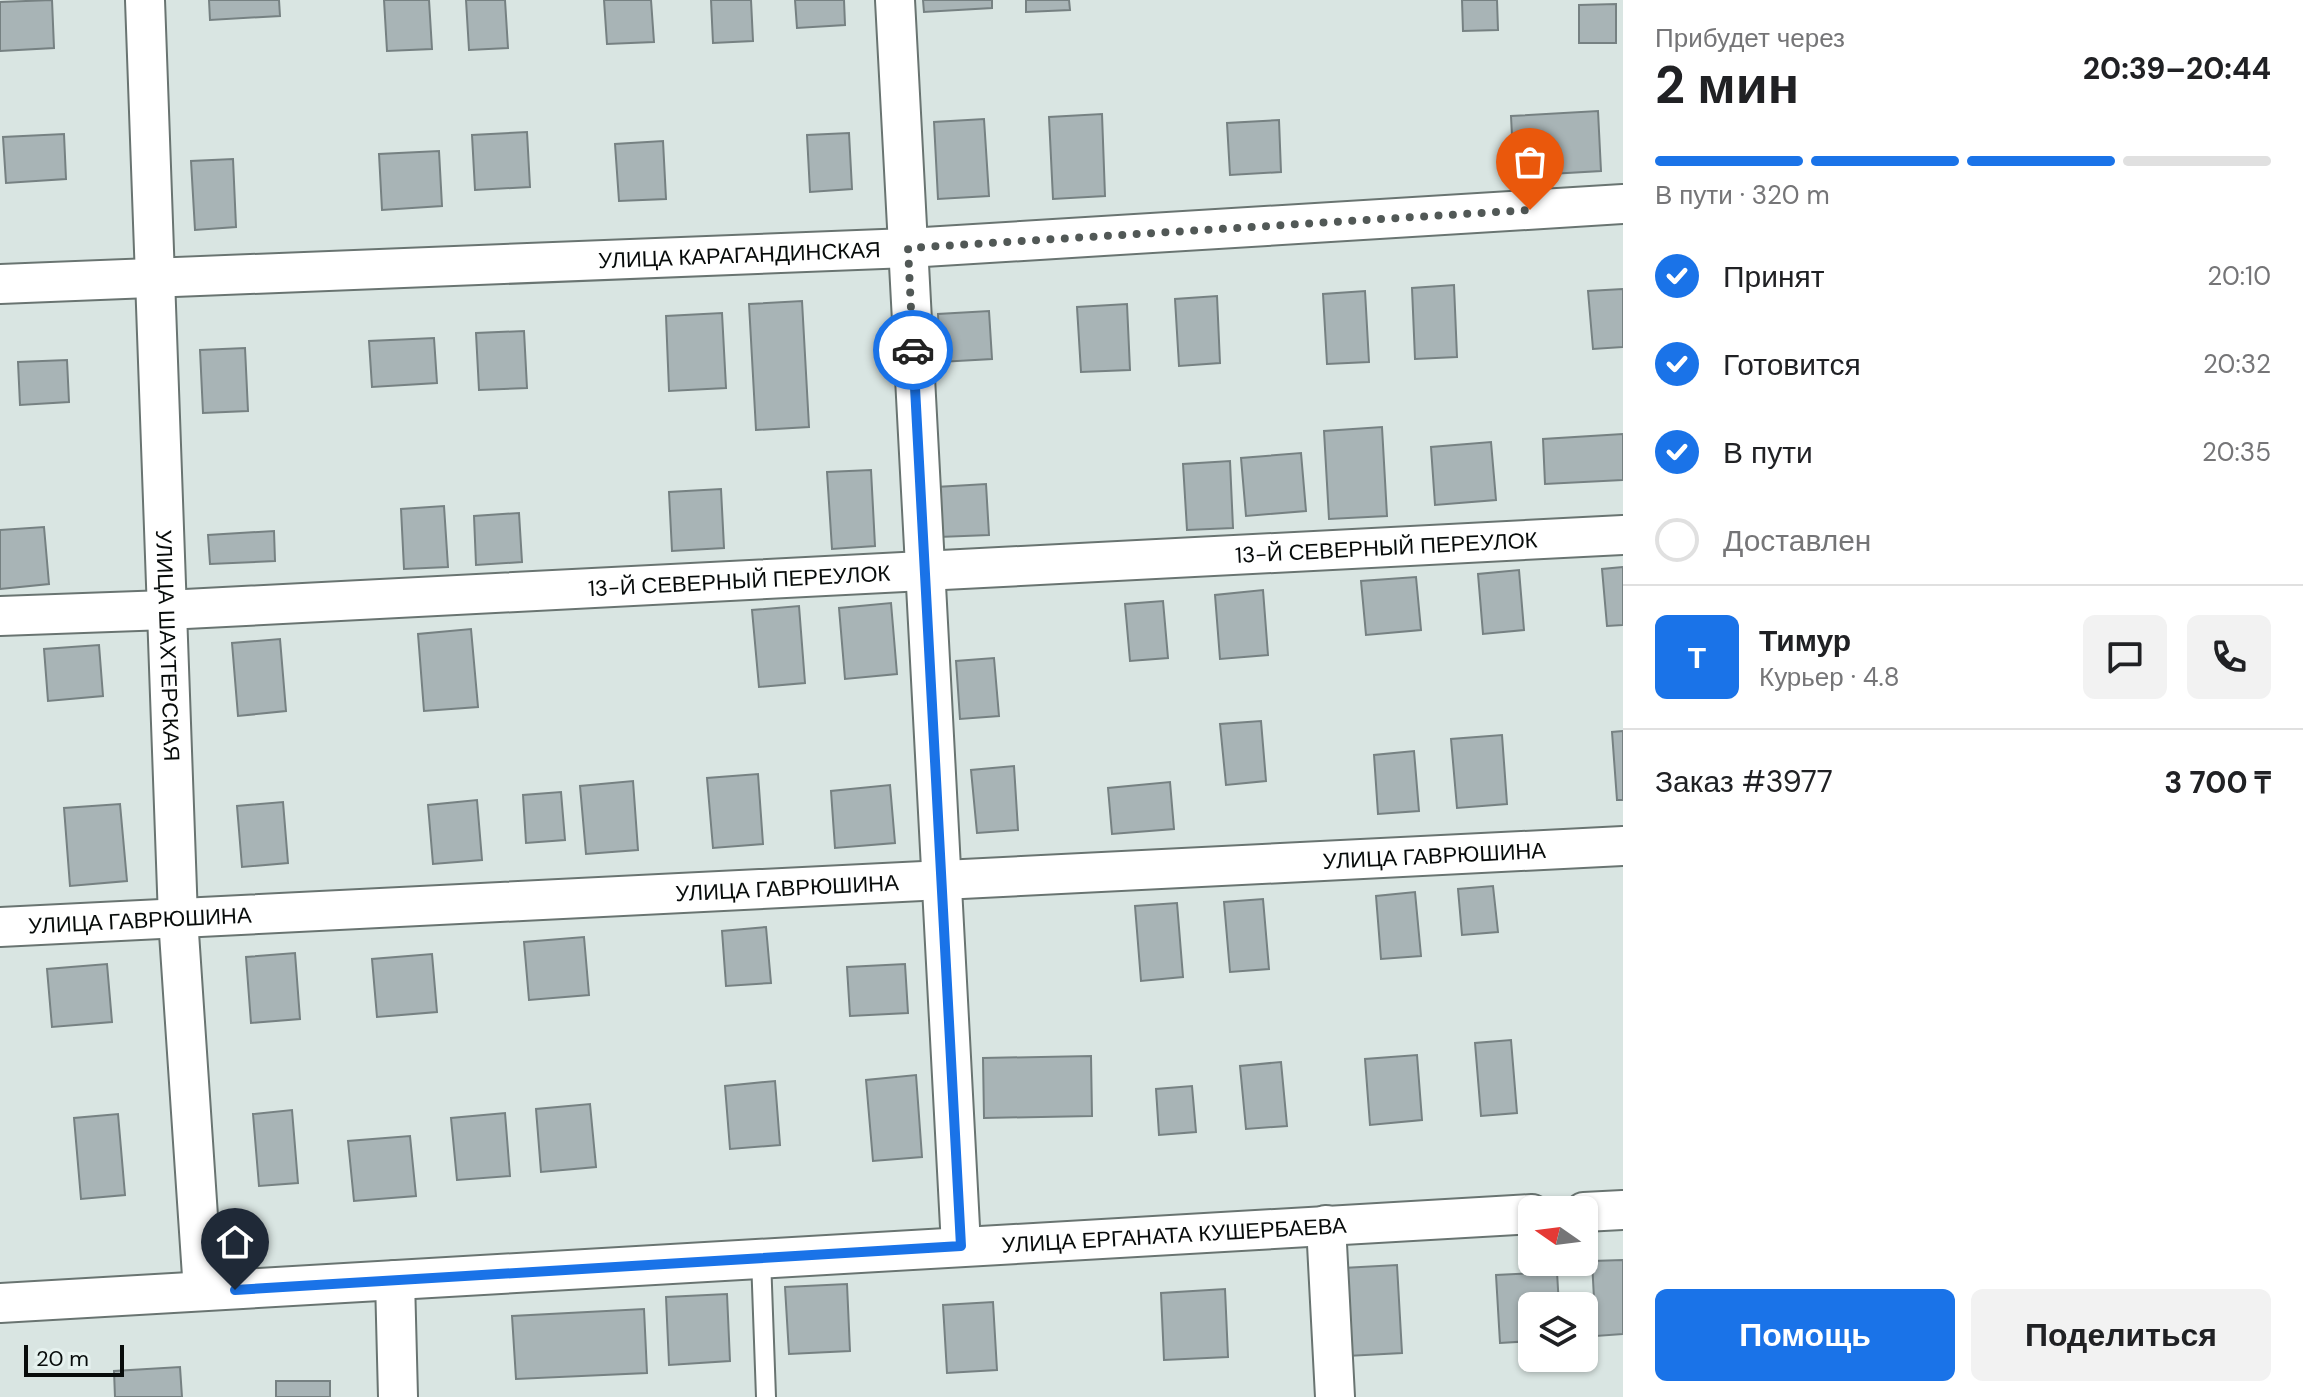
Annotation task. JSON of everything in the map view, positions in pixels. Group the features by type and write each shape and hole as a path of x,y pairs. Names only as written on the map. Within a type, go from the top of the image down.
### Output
{"street":[{"name":"УЛИЦА ШАХТЕРСКАЯ","path":"145,0 178,918 203,1291"},
{"path":"895,0 961,1246"},
{"name":"УЛИЦА КАРАГАНДИНСКАЯ","path":"0,284 908,248 1623,204"},
{"name":"13-Й СЕВЕРНЫЙ ПЕРЕУЛОК","path":"0,616 1623,535"},
{"name":"УЛИЦА ГАВРЮШИНА","path":"0,927 1623,846"},
{"path":"1598,1211 1623,1210"},
{"name":"УЛИЦА ЕРГАНАТА КУШЕРБАЕВА","path":"0,1303 1518,1215"},
{"path":"1326,1225 1335,1397"},
{"path":"395,1280 398,1397"}],"lane":[{"path":"761,1258 766,1397"}],"building":[{"path":"52,0 54,48 0,51 0,2"},
{"path":"209,0 279,0 280,16 210,20"},
{"path":"384,0 429,0 432,49 387,51"},
{"path":"466,0 505,0 508,48 469,50"},
{"path":"604,0 651,0 654,42 607,44"},
{"path":"711,0 751,0 753,41 713,43"},
{"path":"795,0 844,0 845,25 797,28"},
{"path":"923,0 992,0 992,8 924,12"},
{"path":"1026,0 1069,0 1070,10 1026,12"},
{"path":"1462,0 1497,0 1498,30 1463,31"},
{"path":"1616,4 1616,43 1579,43 1579,5"},
{"path":"1598,111 1601,171 1514,176 1511,116"},
{"path":"1102,114 1105,196 1053,199 1049,117"},
{"path":"984,119 989,196 938,199 934,122"},
{"path":"1279,120 1281,172 1230,175 1227,123"},
{"path":"527,132 530,187 475,190 472,135"},
{"path":"849,133 852,189 810,192 807,135"},
{"path":"64,134 66,179 6,183 3,137"},
{"path":"663,141 666,199 619,201 615,144"},
{"path":"439,151 442,206 382,210 379,154"},
{"path":"233,159 236,227 195,230 191,161"},
{"path":"1454,285 1457,357 1415,359 1412,288"},
{"path":"1623,289 1623,347 1593,349 1588,291"},
{"path":"1365,291 1369,362 1327,364 1323,294"},
{"path":"1217,296 1220,363 1179,366 1175,299"},
{"path":"802,301 809,427 756,430 749,304"},
{"path":"1127,304 1130,370 1081,372 1077,307"},
{"path":"989,311 992,359 940,362 938,314"},
{"path":"722,313 726,388 669,391 666,316"},
{"path":"524,331 527,388 479,390 476,333"},
{"path":"434,338 437,383 372,387 369,341"},
{"path":"245,348 248,411 203,413 200,350"},
{"path":"67,360 69,402 20,405 18,362"},
{"path":"1382,427 1387,516 1329,519 1324,431"},
{"path":"1623,434 1623,480 1545,484 1543,439"},
{"path":"1491,442 1496,500 1435,505 1431,447"},
{"path":"1301,453 1306,511 1246,516 1241,458"},
{"path":"1230,461 1233,528 1187,530 1183,464"},
{"path":"871,470 875,546 832,549 827,472"},
{"path":"986,484 989,535 939,537 936,487"},
{"path":"721,489 724,548 672,551 669,492"},
{"path":"444,506 448,567 404,569 401,509"},
{"path":"519,513 522,562 476,565 474,516"},
{"path":"44,527 49,584 0,589 0,530"},
{"path":"274,531 275,561 210,564 208,535"},
{"path":"1623,567 1623,625 1607,626 1602,569"},
{"path":"1519,570 1524,630 1483,634 1478,574"},
{"path":"1416,577 1421,630 1366,635 1361,581"},
{"path":"1263,590 1268,655 1220,659 1215,595"},
{"path":"1163,601 1168,658 1130,661 1125,604"},
{"path":"891,603 897,674 845,679 839,608"},
{"path":"799,606 805,683 759,687 752,610"},
{"path":"471,629 478,707 424,711 418,634"},
{"path":"280,639 286,711 238,716 232,643"},
{"path":"99,645 103,696 48,701 44,649"},
{"path":"994,658 999,716 960,719 956,661"},
{"path":"1261,721 1266,781 1226,785 1220,724"},
{"path":"1623,731 1623,800 1617,800 1612,732"},
{"path":"1502,735 1507,804 1457,808 1451,739"},
{"path":"1414,751 1419,811 1378,814 1374,755"},
{"path":"1014,766 1018,830 977,833 971,770"},
{"path":"758,774 763,844 713,848 707,778"},
{"path":"633,781 638,850 586,854 580,786"},
{"path":"1170,782 1174,829 1112,834 1108,788"},
{"path":"890,785 895,843 835,848 831,791"},
{"path":"561,792 565,840 526,843 523,795"},
{"path":"477,800 482,860 433,864 428,805"},
{"path":"283,802 288,863 242,867 237,806"},
{"path":"120,804 127,881 70,886 64,808"},
{"path":"1493,886 1498,932 1462,935 1458,889"},
{"path":"1415,892 1421,956 1381,959 1376,896"},
{"path":"1263,899 1269,969 1230,972 1224,902"},
{"path":"1177,903 1183,977 1141,981 1135,906"},
{"path":"766,927 771,983 726,986 722,931"},
{"path":"584,937 589,995 529,1000 524,942"},
{"path":"295,953 300,1019 251,1023 246,957"},
{"path":"432,954 437,1012 377,1017 372,959"},
{"path":"107,964 112,1022 52,1027 47,969"},
{"path":"905,964 908,1013 850,1016 847,967"},
{"path":"1511,1040 1517,1113 1481,1116 1475,1043"},
{"path":"1417,1055 1422,1120 1370,1125 1365,1059"},
{"path":"1091,1056 1092,1116 984,1118 983,1058"},
{"path":"1281,1062 1287,1126 1246,1129 1240,1066"},
{"path":"916,1075 922,1157 873,1161 866,1080"},
{"path":"775,1081 780,1145 730,1149 725,1086"},
{"path":"1192,1086 1196,1132 1159,1135 1156,1089"},
{"path":"590,1104 596,1167 541,1172 536,1109"},
{"path":"292,1110 298,1183 259,1186 253,1114"},
{"path":"505,1113 510,1176 457,1180 451,1118"},
{"path":"118,1114 125,1195 81,1199 74,1118"},
{"path":"410,1136 416,1196 354,1201 348,1141"},
{"path":"1623,1260 1623,1334 1598,1336 1598,1292 1594,1292 1593,1276 1598,1276 1598,1261"},
{"path":"1397,1265 1402,1353 1347,1356 1343,1268"},
{"path":"1496,1275 1557,1276 1558,1292 1518,1292 1518,1342 1500,1343"},
{"path":"847,1284 850,1351 789,1354 785,1287"},
{"path":"1225,1289 1228,1357 1164,1360 1161,1293"},
{"path":"727,1294 730,1361 669,1365 666,1297"},
{"path":"993,1302 997,1370 947,1373 943,1305"},
{"path":"644,1309 647,1373 516,1379 512,1316"},
{"path":"180,1367 182,1397 115,1397 114,1371"},
{"path":"276,1381 330,1381 330,1397 276,1397"}],"way so far":[{"path":"913,350 908,248 1530,210"}],"route":[{"path":"235,1290 961,1246 913,350"}]}
